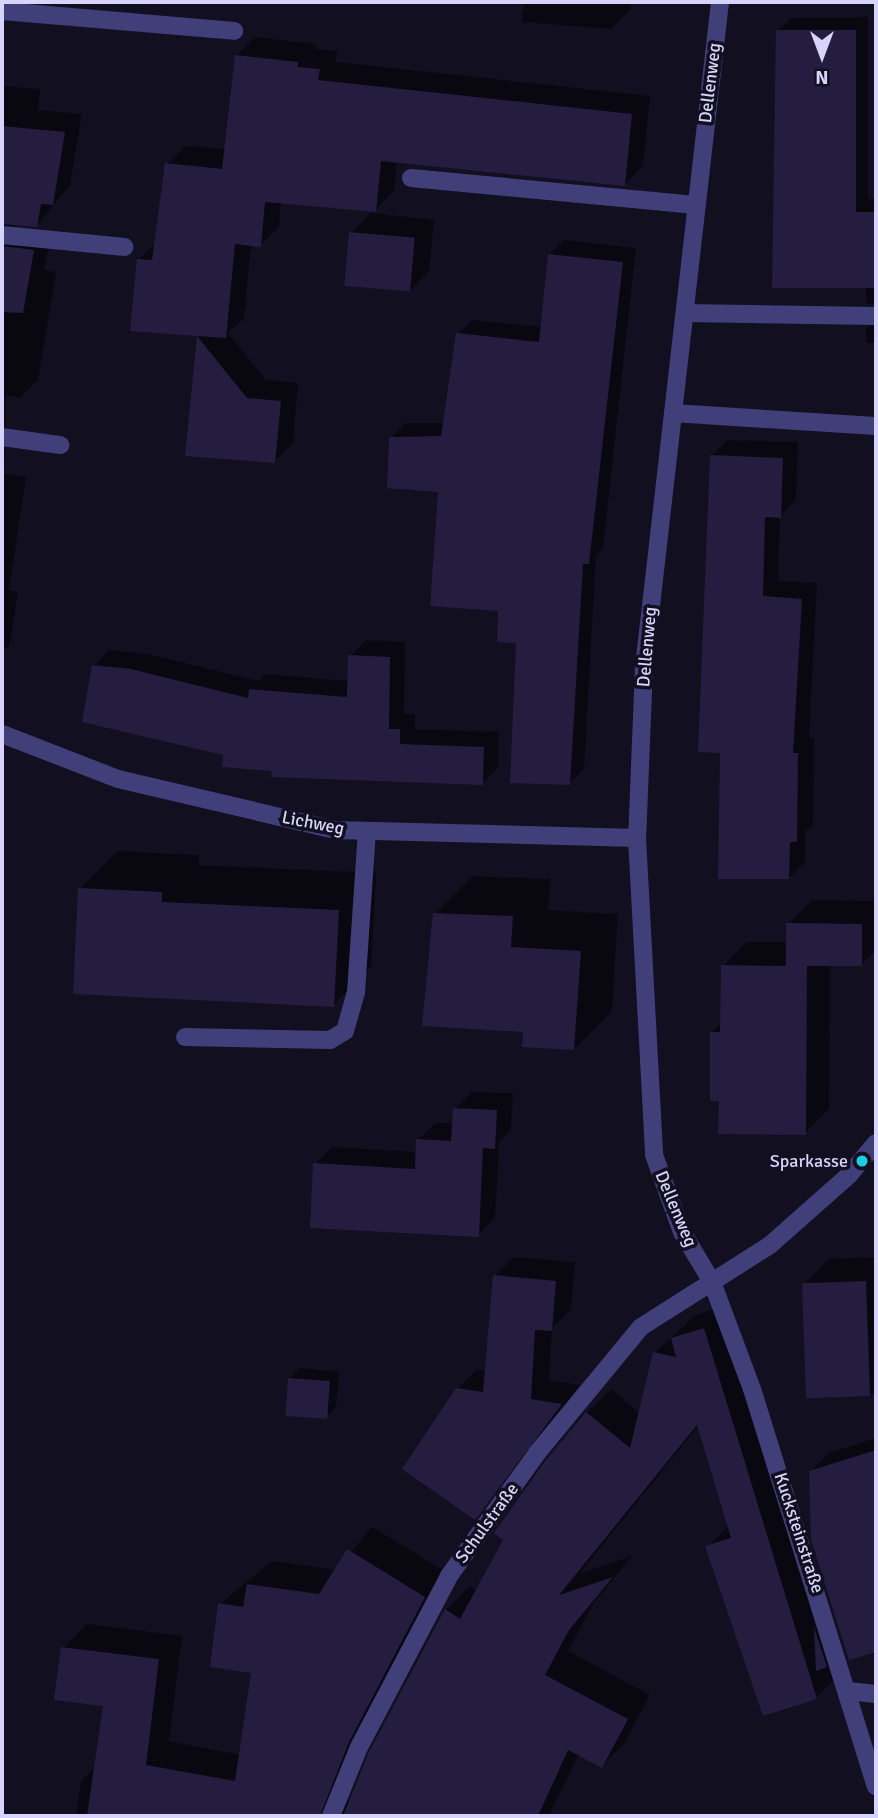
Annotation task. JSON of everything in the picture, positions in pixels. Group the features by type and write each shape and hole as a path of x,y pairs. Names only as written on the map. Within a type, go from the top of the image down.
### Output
{"street":[{"name":"Dellenweg","path":"712,1283 682,1232 654,1155 638,838 644,667 720,2"},
{"path":"2,11 234,31"},
{"path":"411,178 696,205"},
{"path":"2,235 124,247"},
{"path":"685,313 876,316"},
{"path":"673,413 876,426"},
{"path":"2,437 60,445"},
{"name":"Lichweg","path":"2,734 118,779 335,830 638,838"},
{"path":"185,1037 330,1040 345,1031 356,992 367,831"},
{"name":"Schulstraße","path":"331,1816 359,1747 449,1576 537,1453 640,1327 770,1245 849,1175 876,1143"},
{"name":"Kucksteinstraße","path":"712,1283 752,1389 876,1786"},
{"path":"848,1691 876,1694"}],"building":[{"path":"776,30 856,30 856,212 876,212 876,288 772,288"},
{"path":"235,55 298,62 298,67 320,69 318,80 632,114 625,186 381,161 376,212 265,202 261,247 235,244 226,338 130,331 137,259 152,260 165,163 222,169"},
{"path":"2,126 65,132 53,205 41,204 37,227 2,224"},
{"path":"349,232 415,238 410,292 344,286"},
{"path":"2,246 34,250 23,313 2,312"},
{"path":"548,254 623,262 589,564 583,564 570,785 510,783 516,643 497,642 498,611 430,606 438,492 387,488 389,437 441,436 456,333 539,342"},
{"path":"197,336 247,398 281,401 275,463 185,456"},
{"path":"710,455 783,458 781,518 765,517 763,596 802,599 793,753 798,753 797,842 790,842 789,879 718,879 720,753 698,752"},
{"path":"348,655 390,657 389,729 400,729 400,744 484,747 483,785 271,777 272,771 222,767 223,755 82,722 92,665 131,669 248,698 249,689 347,697"},
{"path":"78,888 162,892 162,902 339,910 334,1007 73,994"},
{"path":"433,913 513,916 511,947 581,951 574,1050 522,1047 523,1032 422,1026"},
{"path":"786,923 862,924 862,966 807,966 806,1135 718,1134 719,1101 710,1101 710,1032 720,1032 721,965 786,966"},
{"path":"453,1108 497,1110 495,1149 483,1148 479,1237 310,1228 313,1163 415,1169 416,1139 451,1141"},
{"path":"493,1275 556,1281 552,1331 535,1330 531,1399 562,1404 475,1520 402,1469 456,1388 483,1392"},
{"path":"866,1281 870,1396 806,1398 802,1283"},
{"path":"704,1328 817,1699 763,1716 705,1546 731,1538 697,1425 559,1595 613,1577 569,1630 545,1675 628,1719 602,1768 568,1750 538,1816 343,1816 369,1752 445,1609 460,1619 503,1540 494,1533 546,1460 586,1412 630,1448 653,1352 676,1357 671,1338"},
{"path":"288,1378 330,1381 327,1419 285,1416"},
{"path":"876,1450 876,1652 849,1660 811,1540 809,1471"},
{"path":"347,1549 425,1597 349,1742 320,1816 87,1816 103,1706 54,1700 61,1647 159,1659 146,1765 235,1781 251,1673 210,1667 218,1603 243,1607 247,1584 319,1594"},
{"path":"814,1627 827,1667 816,1671"}],"place":[{"name":"Sparkasse","path":"862,1161"}]}
